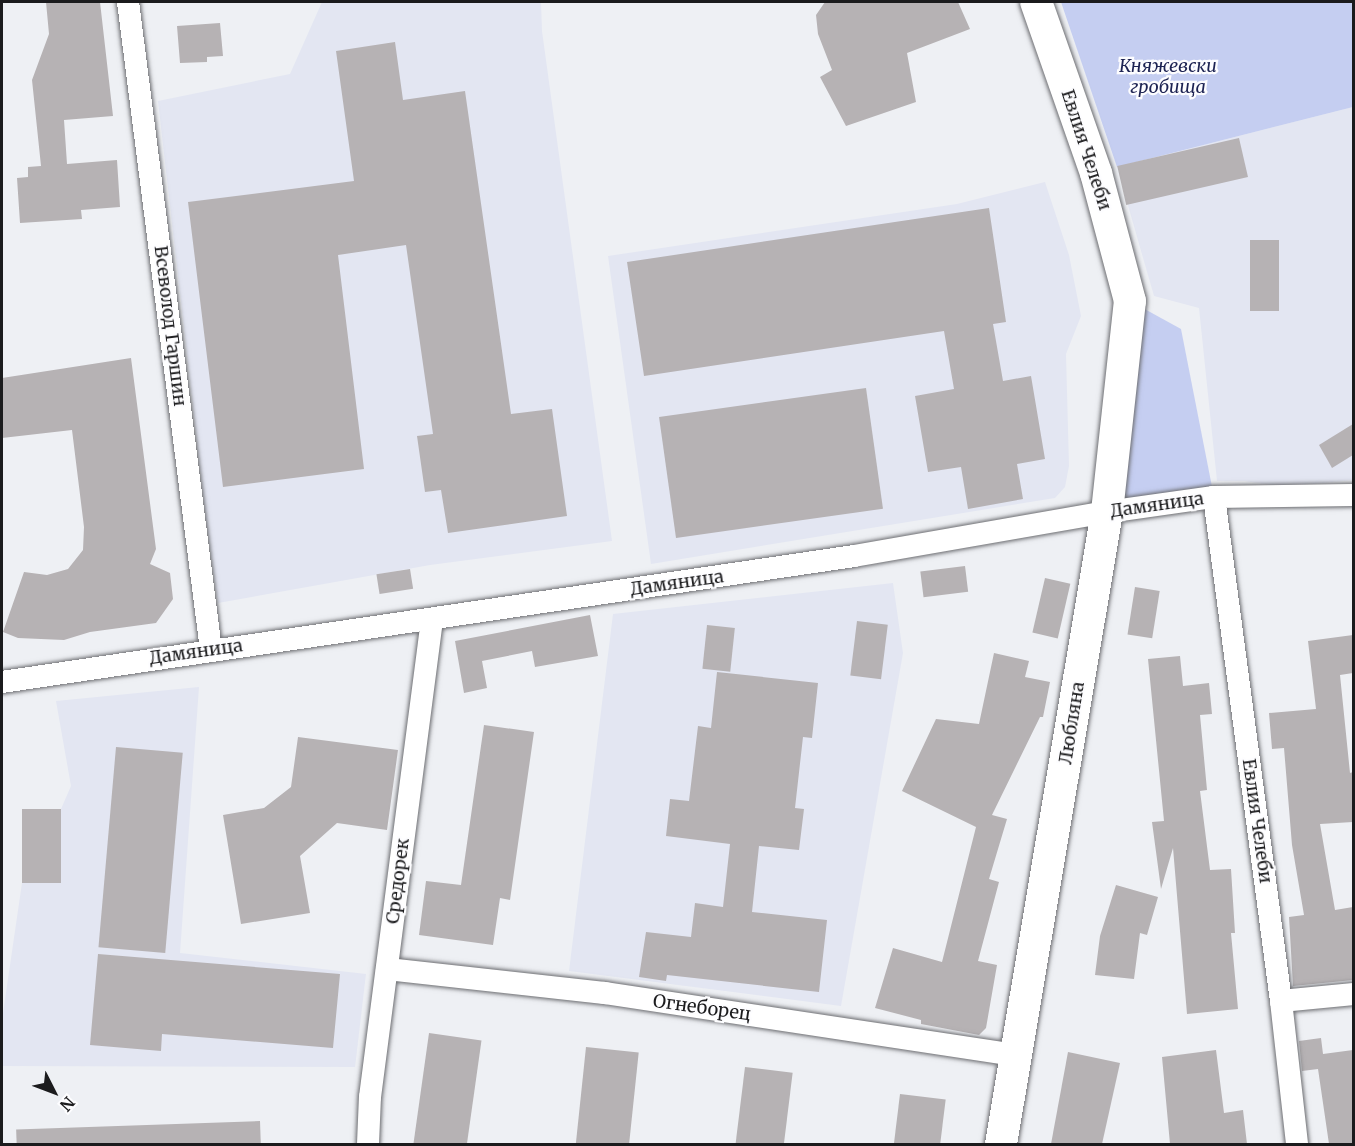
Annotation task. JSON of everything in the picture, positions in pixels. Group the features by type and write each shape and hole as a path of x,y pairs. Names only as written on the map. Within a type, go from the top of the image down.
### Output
{"street":[{"name":"Всеволод Гаршин","path":"128,2 211,650"},
{"name":"Евлия Челеби","path":"1036,2 1096,173 1130,300"},
{"name":"Любляна","path":"1000,1144 1017,1055 1107,512 1130,300"},
{"name":"Дамяница","path":"2,682 854,556 1107,512 1214,497 1353,495"},
{"name":"Евлия Челеби","path":"1214,497 1281,1001 1297,1144"},
{"name":"Средорек","path":"368,1144 370,1097 432,619"},
{"name":"Огнеборец","path":"387,969 606,993 1017,1055"},
{"path":"1281,1001 1353,994"}],"shaded area":[{"path":"322,2 541,2 542,31 612,541 430,565 218,603 206,520 158,101 290,74"},
{"path":"1353,107 1353,480 1283,487 1245,481 1217,481 1199,308 1154,296 1117,167"},
{"path":"1045,182 1069,255 1081,316 1066,354 1069,466 1065,487 1055,498 651,564 608,256 957,204"},
{"path":"893,583 903,653 841,1006 569,971 613,614"},
{"path":"199,687 180,953 366,974 355,1067 2,1066 2,1020 22,883 61,882 61,809 71,786 56,701"}],"green space":[{"name":"Княжевски гробища","path":"1061,2 1353,2 1353,107 1117,167"},
{"path":"1130,301 1181,329 1214,497 1107,512"}],"building":[{"path":"46,2 100,2 113,116 64,120 67,164 117,160 120,207 81,210 82,219 20,223 17,178 28,177 28,167 41,166 32,80 49,34"},
{"path":"825,2 958,2 970,29 907,53 916,102 846,126 820,77 832,70 818,34 816,15"},
{"path":"220,23 223,56 207,57 207,62 180,63 177,26"},
{"path":"395,42 403,100 465,91 511,414 552,409 567,516 448,533 441,490 425,492 417,436 433,434 406,245 338,255 364,469 223,487 188,202 354,181 336,51"},
{"path":"1239,138 1248,177 1126,205 1117,166"},
{"path":"989,208 1006,322 993,324 1003,381 1031,376 1045,459 1017,464 1023,499 968,509 961,467 928,472 915,396 954,389 944,331 644,376 627,262"},
{"path":"1250,240 1279,240 1279,311 1250,311"},
{"path":"131,358 156,549 150,564 170,573 173,599 156,623 90,632 64,640 18,638 3,632 24,572 47,575 68,569 83,550 84,527 72,430 2,438 2,378"},
{"path":"866,388 883,509 676,538 659,417"},
{"path":"1353,424 1353,455 1332,468 1319,445"},
{"path":"965,566 968,592 924,597 920,571"},
{"path":"410,569 413,589 380,594 376,574"},
{"path":"1045,578 1070,584 1058,638 1032,633"},
{"path":"1135,587 1160,591 1152,638 1127,634"},
{"path":"590,615 598,656 535,667 532,651 482,661 487,688 464,693 455,641"},
{"path":"857,621 888,625 881,679 850,676"},
{"path":"707,625 735,628 730,672 702,669"},
{"path":"1353,635 1353,673 1340,675 1350,773 1353,772 1353,822 1320,824 1335,910 1353,907 1353,980 1293,986 1289,917 1304,915 1292,845 1284,748 1272,749 1269,713 1316,709 1308,641"},
{"path":"994,653 1029,661 1025,677 1050,682 1043,717 1040,717 992,815 1007,819 989,879 999,882 978,961 997,965 986,1028 979,1035 921,1024 921,1020 875,1008 893,948 942,962 976,827 902,791 936,719 979,724"},
{"path":"1180,656 1183,686 1209,683 1212,714 1200,715 1207,790 1200,791 1210,870 1231,869 1235,933 1231,933 1238,1009 1187,1014 1173,848 1161,889 1152,822 1164,821 1148,659"},
{"path":"717,672 818,683 812,738 803,737 795,808 804,809 799,850 759,846 752,912 827,920 819,992 667,975 666,981 639,977 646,932 691,937 695,903 723,907 730,844 666,836 670,799 689,801 698,726 711,728"},
{"path":"484,725 534,732 510,900 500,898 493,945 419,935 426,881 461,885"},
{"path":"298,737 398,750 387,830 337,823 300,856 310,913 241,924 223,815 264,808 291,787"},
{"path":"116,747 183,753 165,953 98,947"},
{"path":"22,809 61,809 61,883 22,883"},
{"path":"1116,885 1158,897 1147,935 1140,933 1134,979 1095,975 1100,936"},
{"path":"98,954 340,974 333,1048 162,1034 161,1051 90,1045"},
{"path":"429,1033 481,1040 467,1144 413,1144"},
{"path":"1321,1038 1323,1054 1353,1050 1353,1144 1329,1144 1318,1069 1302,1071 1299,1041"},
{"path":"586,1047 639,1053 629,1144 576,1144"},
{"path":"1216,1050 1224,1113 1243,1110 1247,1144 1170,1144 1162,1057"},
{"path":"1068,1052 1120,1063 1102,1144 1051,1144"},
{"path":"745,1067 793,1073 784,1144 736,1144"},
{"path":"900,1094 946,1100 940,1144 894,1144"},
{"path":"260,1121 261,1144 17,1144 16,1130"}]}
